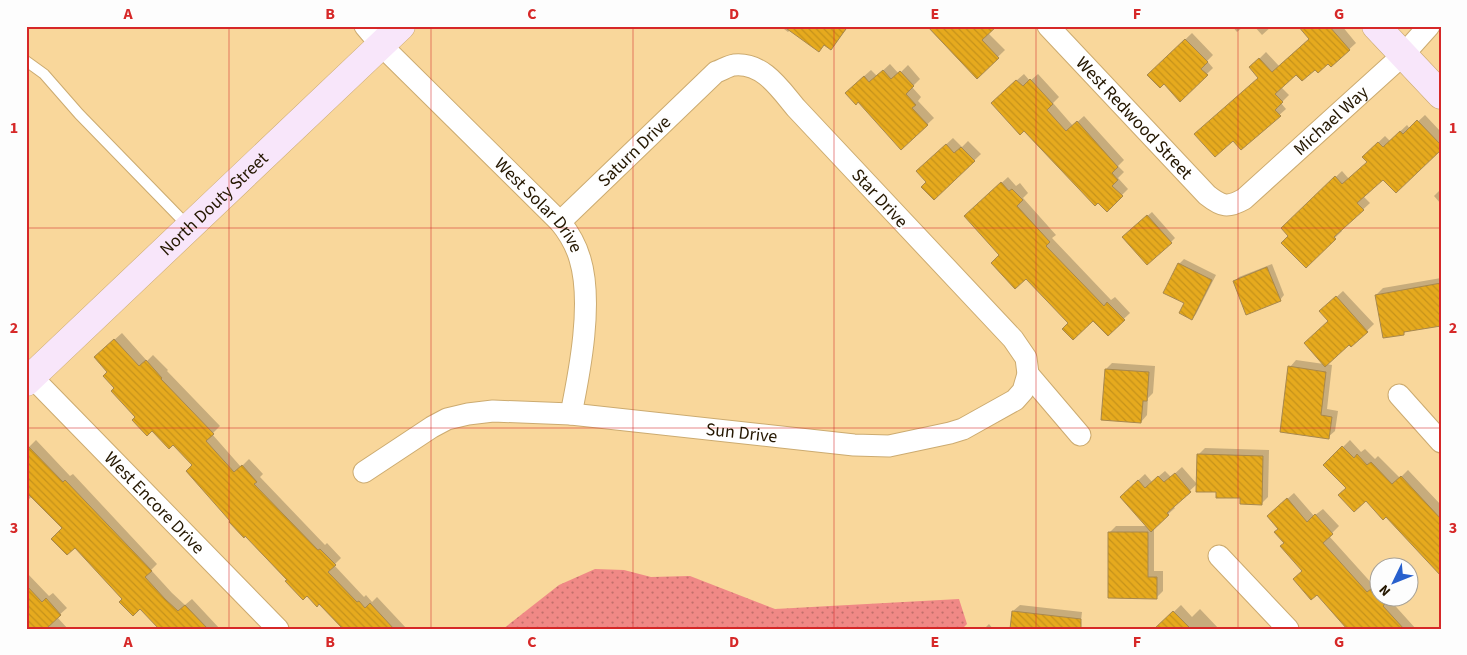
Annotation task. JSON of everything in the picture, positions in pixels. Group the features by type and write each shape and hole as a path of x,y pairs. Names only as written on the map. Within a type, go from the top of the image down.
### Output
{"street":[{"name":"North Douty Street","path":"28,376 190,228 373,36 401,26"},
{"name":"West Redwood Street","path":"1048,26 1208,195 1216,203 1225,206"},
{"path":"1376,26 1441,95"},
{"name":"Michael Way","path":"1225,206 1235,204 1244,199 1403,55 1429,26"},
{"name":"West Solar Drive","path":"373,36 560,222 570,235 580,260 586,291 582,352 572,414"},
{"name":"Star Drive","path":"708,80 716,72 736,65 752,67 766,73 1013,339 1026,358 1028,374"},
{"name":"Saturn Drive","path":"560,222 708,80"},
{"path":"1028,374 1080,436"},
{"name":"Sun Drive","path":"364,472 447,419 468,414 493,412 572,414 854,445 889,446 963,429 1014,400 1023,391 1028,374"},
{"name":"West Encore Drive","path":"28,376 278,629"},
{"path":"1399,394 1441,442"},
{"path":"1220,556 1288,629"}],"lane":[{"path":"26,61 44,74 79,114 190,228"}],"shaded area":[{"path":"595,569 624,570 651,577 690,576 775,609 959,599 967,624 962,629 503,629 559,585"}],"building":[{"path":"783,26 848,26 831,50 824,45 819,52"},
{"path":"927,26 997,26 982,40 999,58 977,79"},
{"path":"1298,26 1329,26 1350,50 1331,67 1328,64 1318,73 1315,70 1302,81 1296,75 1275,94 1283,102 1275,110 1281,116 1241,150 1233,141 1215,157 1194,134 1258,78 1249,67 1259,58 1272,72 1309,39"},
{"path":"1185,39 1208,62 1201,69 1208,75 1180,102 1164,84 1160,88 1147,75"},
{"path":"883,70 891,79 900,71 914,86 906,94 916,105 912,108 928,125 901,150 858,102 856,105 845,93 864,76 869,82"},
{"path":"1030,79 1053,104 1047,110 1066,131 1077,121 1118,167 1112,173 1118,180 1112,186 1123,196 1107,212 1098,203 1095,206 1024,131 1020,135 991,103 1016,80 1023,86"},
{"path":"1417,120 1441,145 1441,150 1396,193 1383,180 1357,203 1364,210 1334,237 1336,239 1306,268 1281,243 1288,236 1281,228 1335,176 1342,184 1367,162 1362,157 1378,142 1383,147 1400,131 1403,134"},
{"path":"946,144 954,153 961,147 975,161 934,200 921,187 926,182 916,171"},
{"path":"1001,182 1009,191 1012,189 1023,200 1017,206 1050,242 1046,246 1104,306 1107,302 1125,320 1108,336 1093,321 1073,340 1062,329 1068,323 1026,279 1015,289 991,263 999,255 964,216"},
{"path":"1147,215 1172,243 1147,265 1122,237"},
{"path":"1178,263 1212,280 1192,320 1179,313 1184,303 1163,293"},
{"path":"1267,267 1281,301 1246,315 1233,281"},
{"path":"1441,283 1441,326 1404,332 1404,335 1383,338 1375,295"},
{"path":"1336,296 1368,332 1351,347 1349,345 1325,367 1304,343 1328,321 1319,311"},
{"path":"114,339 139,366 146,360 161,379 214,434 206,441 234,472 242,465 257,482 254,484 318,550 320,549 336,565 328,572 365,608 370,603 394,629 343,629 319,604 317,607 307,596 303,600 285,581 287,580 229,522 186,471 192,465 173,445 169,449 152,431 147,436 132,420 135,417 111,391 114,388 103,376 107,372 94,357"},
{"path":"1288,366 1326,372 1321,415 1332,417 1329,439 1280,432"},
{"path":"1105,369 1149,372 1147,401 1143,401 1141,423 1101,420"},
{"path":"26,444 63,482 65,480 152,571 145,577 165,599 178,611 185,605 208,629 159,629 140,609 133,616 119,602 122,599 75,548 67,555 51,539 62,528 26,492"},
{"path":"1342,446 1354,458 1357,454 1367,465 1371,462 1392,484 1401,476 1441,519 1441,576 1386,517 1383,520 1366,501 1354,512 1338,495 1346,488 1323,465"},
{"path":"1197,454 1263,456 1262,505 1240,504 1240,498 1216,498 1216,492 1196,492"},
{"path":"1175,473 1191,492 1167,513 1169,515 1151,532 1120,497 1138,480 1145,488 1158,476 1164,482"},
{"path":"1287,498 1307,522 1315,514 1333,534 1323,543 1367,592 1370,590 1370,608 1385,608 1404,629 1347,629 1317,595 1311,600 1293,579 1302,571 1280,546 1284,543 1274,532 1278,529 1267,516"},
{"path":"1108,532 1148,532 1148,577 1157,577 1157,599 1108,598"},
{"path":"26,585 42,602 46,598 61,615 46,629 26,629"},
{"path":"1012,611 1081,619 1081,629 1010,629"},
{"path":"1173,611 1191,629 1154,629"}]}
